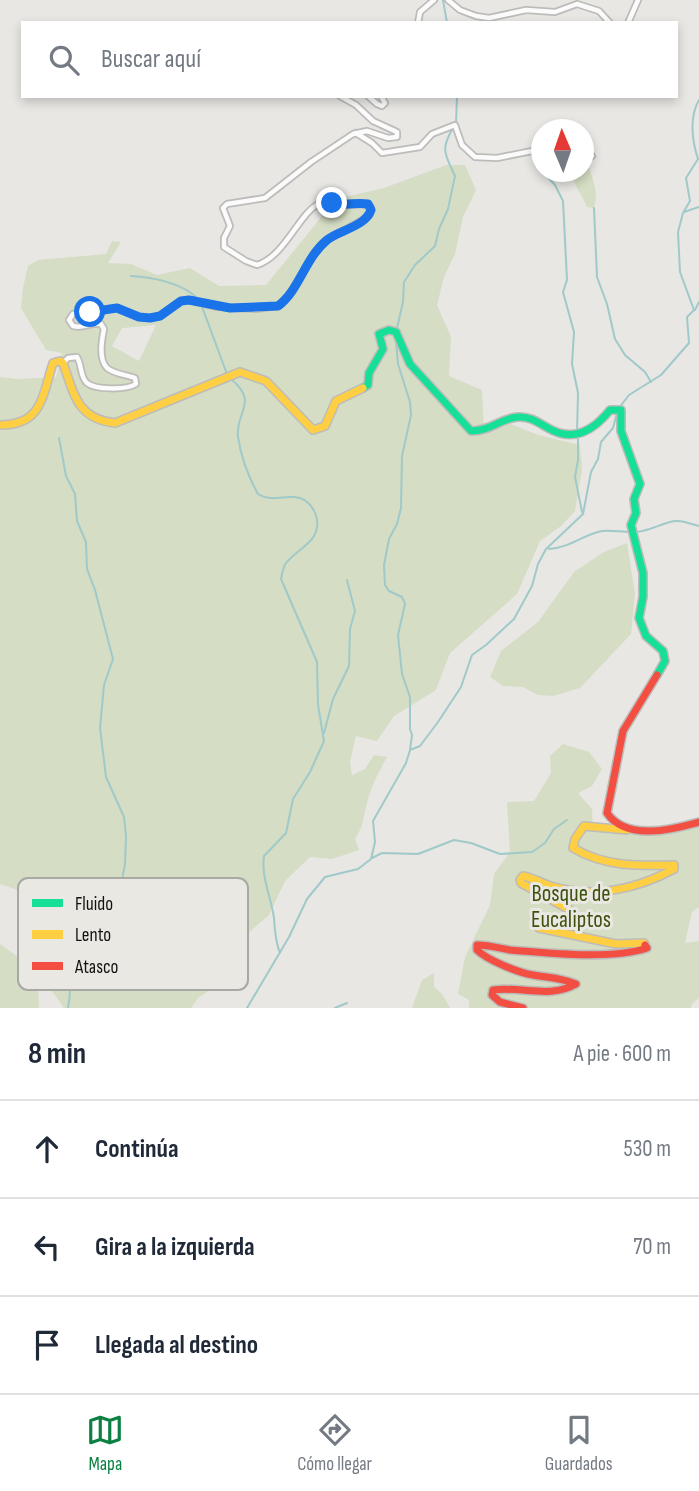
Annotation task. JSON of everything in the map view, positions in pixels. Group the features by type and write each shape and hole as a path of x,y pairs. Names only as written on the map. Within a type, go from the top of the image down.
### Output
{"street":[{"path":"419,21 421,12 433,0"},
{"path":"448,0 460,10 489,19 526,10 555,12 577,4 599,11 608,21"},
{"path":"629,21 638,0"},
{"path":"63,363 68,358 77,357 85,381 93,386 120,389 136,384 135,379 105,365 102,347 104,328 101,324 94,323 81,328 73,326 69,320 73,314 117,308 139,317 150,318 160,316 181,301 189,300 217,307 245,309 272,308 284,302 314,253 328,239 370,215 370,207 363,203 350,206 328,202 320,204 270,260 257,265 224,247 230,226 223,208 228,204 265,198 311,162 356,134 366,131 394,139 398,135 394,130 373,121 344,98"},
{"path":"370,98 380,106 385,103 383,98"},
{"path":"356,134 372,143 382,153 420,146 432,134 455,125 462,145 475,157 497,158 531,151"},
{"path":"63,363 80,408 102,423 115,423 240,372 265,381 304,424 313,430 325,426 336,401 368,386 369,373 383,349 379,334 383,330 390,330 396,332 410,364 426,384 471,431 485,432 506,420 522,417 544,424 562,435 578,436 596,426 610,410 621,410 621,431 640,484 634,499 636,513 631,525 642,573 643,597 639,618 646,636 663,651 665,661 621,738 607,813 611,822 629,829"},
{"path":"0,425 27,421 43,396 53,363 63,363"},
{"path":"523,1008 500,1002 492,995 493,990 545,992 576,984 560,977 530,975 483,956 477,950 477,945 592,953 636,952 646,950 647,946 644,943 616,944 539,928 534,918 565,921 571,915 570,910 528,887 520,880 523,876 559,889 621,889 643,884 674,869 674,865 638,867 582,853 573,848 575,839 584,826 622,831 656,830 699,822"}],"green space":[{"path":"446,165 465,165 476,190 463,217 455,254 444,277 437,305 451,337 449,376 482,390 484,430 511,424 538,435 580,445 582,469 575,511 561,526 540,541 517,594 450,653 436,690 394,716 377,741 356,736 350,762 352,775 365,769 374,755 387,757 371,791 355,839 359,850 332,859 310,857 285,881 269,915 248,933 248,878 18,878 18,890 0,884 0,377 56,377 62,353 46,350 21,308 28,266 38,260 106,254 112,241 121,242 108,263 131,264 157,275 190,268 219,286 266,285 336,199 384,188","holes":["156,325 139,361 112,346 122,328"]},
{"path":"574,182 593,182 596,198 594,208 587,207"},
{"path":"627,543 635,594 631,634 580,688 553,696 538,695 523,687 503,686 490,677 501,651 538,622 574,572 604,552"},
{"name":"Bosque de Eucaliptos","path":"563,744 589,752 602,769 592,786 578,793 592,809 593,829 646,832 699,823 699,907 692,912 685,943 699,941 699,998 691,1008 469,1008 469,1000 458,994 465,957 490,905 494,874 510,852 507,802 534,801 551,773 550,756"},
{"path":"0,944 18,957 18,990 38,990 39,1008 0,1008"},
{"path":"434,973 434,987 442,994 450,1008 412,1008 422,980"},
{"path":"210,990 198,998 191,1008 64,1008 52,991"}],"waterway":[{"path":"443,0 447,21"},
{"path":"456,123 457,98"},
{"path":"619,408 629,395 661,375 689,343 687,317 694,310 680,272 678,232 683,213 690,201 686,178 698,159 692,129 699,100"},
{"path":"397,328 404,282 415,265 435,246 448,209 455,176 445,147 453,128"},
{"path":"552,182 563,201 567,280 563,292 574,332 572,364 578,393 577,433"},
{"path":"684,212 699,207"},
{"path":"594,208 597,277 615,339 625,355 645,372 651,382"},
{"path":"131,276 157,279 176,285 198,299"},
{"path":"695,310 699,302"},
{"path":"201,304 227,374"},
{"path":"396,341 398,364 410,402 411,415 402,456 401,508 389,539 384,565 385,585 389,591 402,597 405,604 398,635 402,674 410,697 410,750"},
{"path":"230,378 239,387 245,401 238,437 245,466 258,494 270,498 300,498 312,507 317,520 312,539 286,563 281,579 317,662 318,705 324,741 310,772 293,799 286,833 264,856 265,879 280,953"},
{"path":"247,1008 289,937 307,899 325,877 358,869 371,859 375,842 373,821 406,763 410,750 420,746 461,687 472,655 514,619 532,586 538,564 546,549 583,514 591,472 598,459 601,442 613,428 617,413"},
{"path":"59,438 66,476 75,494 77,521 86,542 87,569 113,659 104,685 100,728 106,777 124,817 126,836 122,878"},
{"path":"578,439 575,477 582,512"},
{"path":"636,532 674,521 699,526"},
{"path":"549,549 602,531 631,532"},
{"path":"324,733 333,699 349,666 350,629 355,611 347,580"},
{"path":"372,858 382,853 418,854 454,840 500,854 532,852 545,843 554,829 567,820"},
{"path":"68,1008 70,990"},
{"path":"335,1008 347,1003"}],"traffic: fast":[{"path":"363,388 368,385 369,373 383,349 379,334 389,330 396,332 410,364 471,431 522,417 557,432 574,434 590,428 610,410 621,410 621,431 640,484 634,499 636,513 631,525 643,573 643,597 639,618 646,636 663,651 665,661 657,675"}],"traffic: slow":[{"path":"0,425 14,424 32,414 42,398 53,363 60,361 74,395 85,410 102,421 115,423 240,372 266,381 313,430 325,426 336,401 363,388"},
{"path":"627,830 584,826 575,839 573,848 610,862 674,865 674,869 645,882 615,890 585,892 554,887 523,876 520,880 570,910 571,915 565,921 534,918 539,928 616,944 645,945"}],"traffic: jam":[{"path":"657,675 623,731 607,813 615,822 637,830 663,830 699,822"},
{"path":"523,1008 500,1002 492,995 493,990 556,991 576,984 512,969 482,954 477,950 477,945 579,955 632,952 647,948 645,945"}],"route":[{"path":"90,312 117,308 139,317 150,318 160,316 181,301 189,300 230,308 278,306 289,295 314,253 328,239 370,215 368,204 350,206 332,203"}]}
